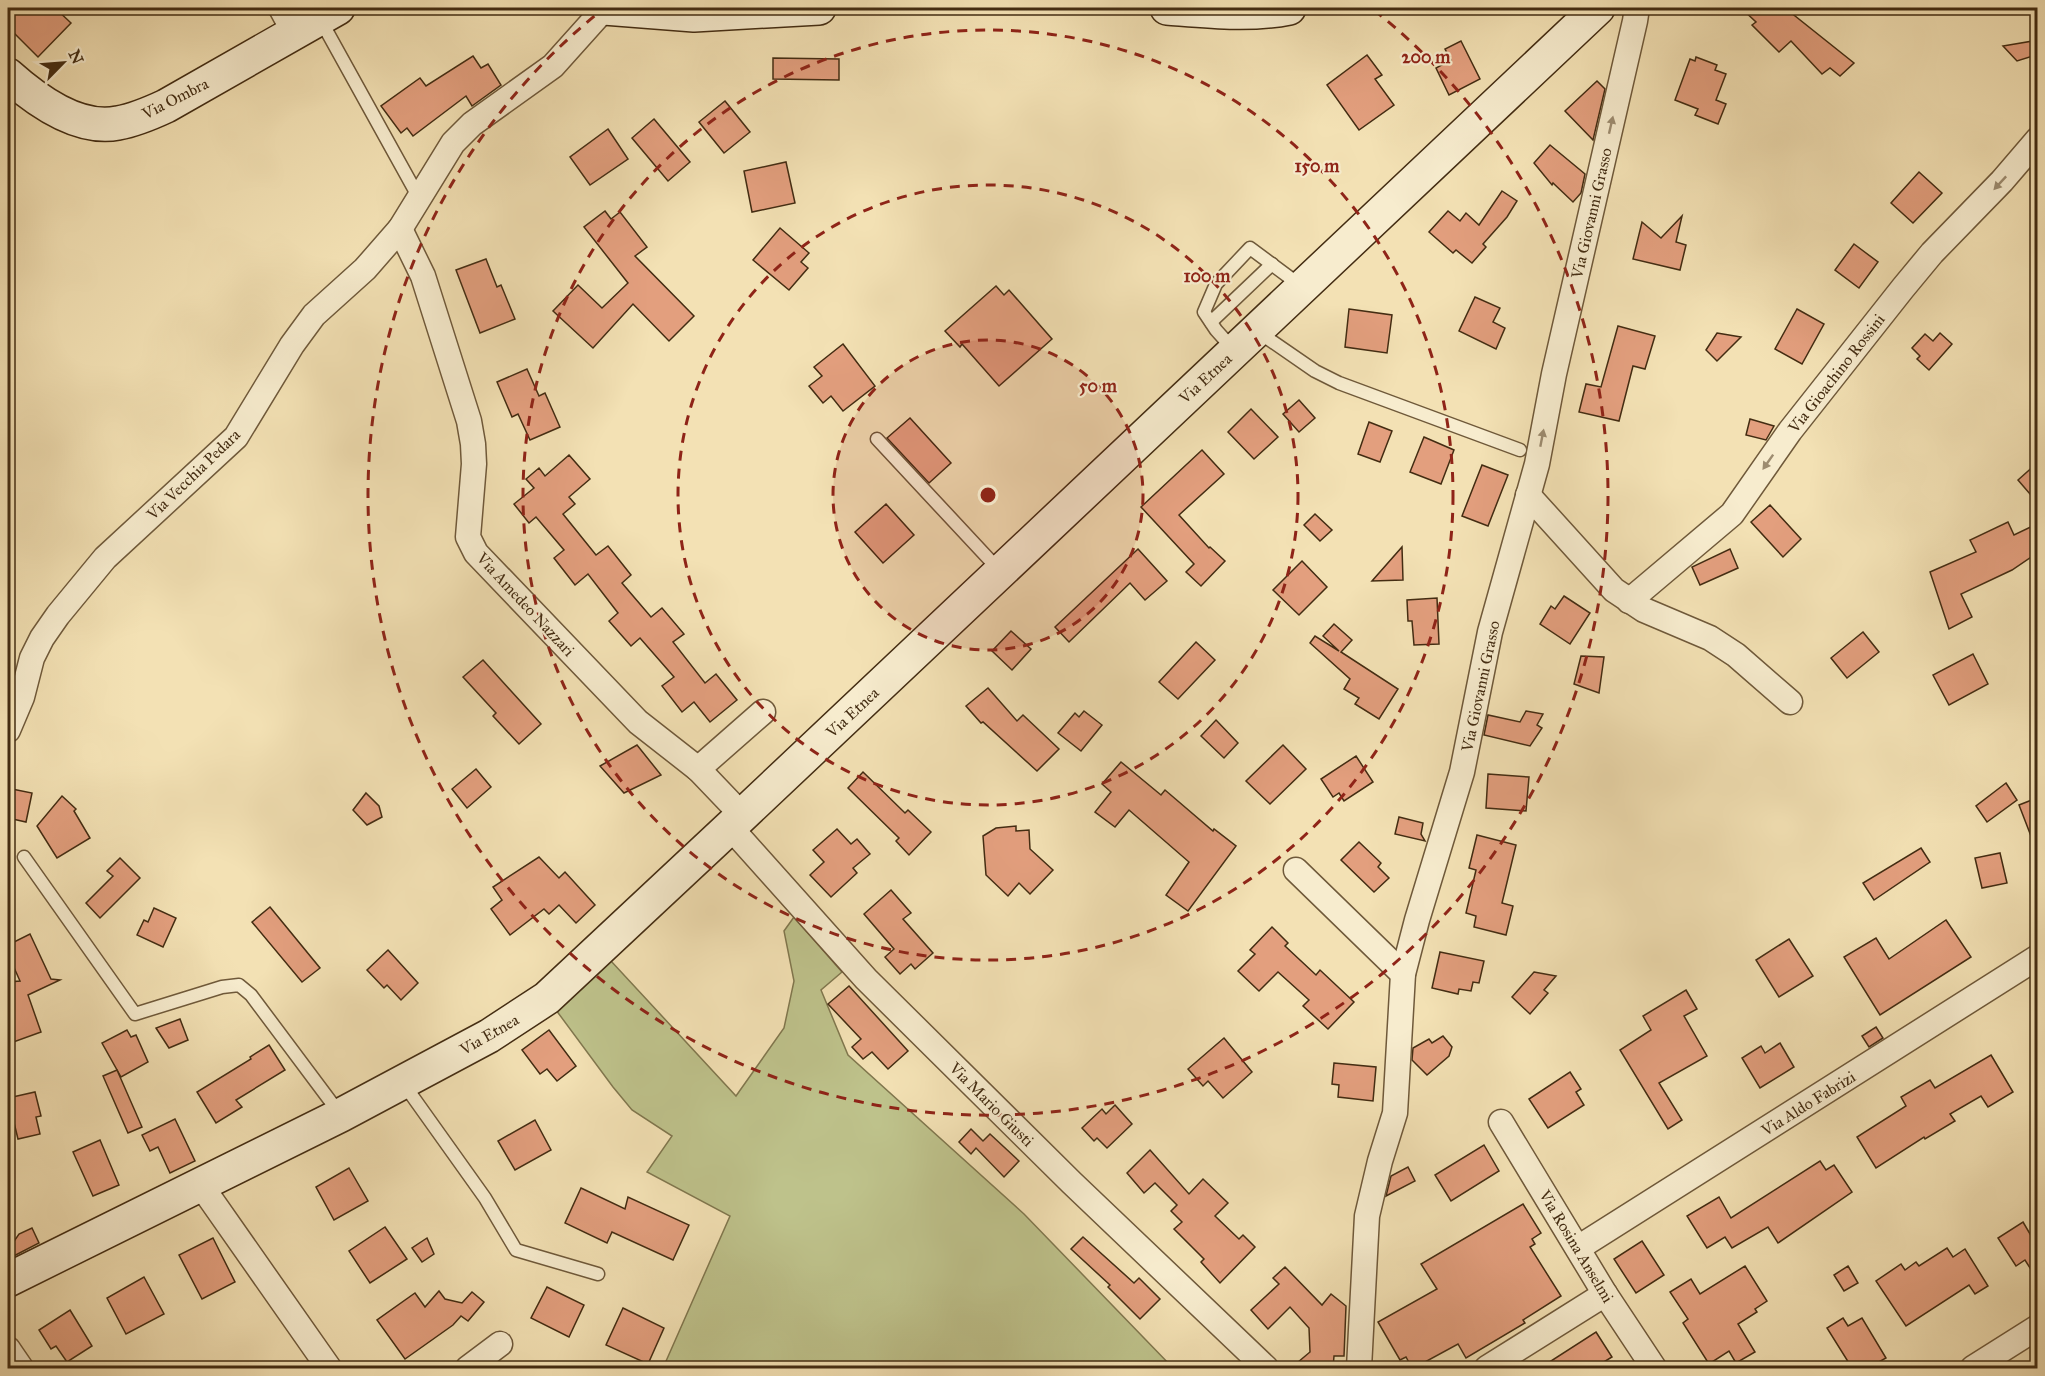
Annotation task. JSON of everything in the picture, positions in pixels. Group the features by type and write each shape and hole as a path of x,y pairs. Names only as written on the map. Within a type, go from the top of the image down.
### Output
{"main road":[{"path":"605,8 694,15 739,10 819,8"},
{"path":"1167,8 1264,11 1288,8"},
{"name":"Via Etnea","path":"8,1280 449,1058 499,1030 546,998 1598,8"},
{"name":"Via Ombra","path":"8,75 30,95 58,112 96,123 116,124 166,106 308,16"}],"street":[{"name":"Via Vecchia Pedara","path":"8,730 22,697 32,658 42,638 105,558 236,437 292,345 314,315 365,269 400,229 418,196 453,143 472,124 553,66 605,8"},
{"name":"Via Giovanni Grasso","path":"1359,1368 1367,1216 1380,1161 1395,1113 1404,974 1417,920 1462,772 1490,632 1537,464 1554,374 1637,8"},
{"name":"Via Gioachino Rossini","path":"1629,601 1732,514 1790,431 1903,288 1932,253 2002,181 2037,139"},
{"name":"Via Amedeo Nazzari","path":"400,229 423,276 469,421 474,464 468,537 476,552 638,722 698,769 736,821"},
{"path":"1528,495 1614,590 1629,601 1710,638 1736,655 1790,702"},
{"path":"698,769 763,712"},
{"name":"Via Mario Giusti","path":"736,821 866,979 1072,1183 1266,1368"},
{"path":"1296,870 1404,974"},
{"name":"Via Aldo Fabrizi","path":"1578,1248 2037,957"},
{"name":"Via Rosina Anselmi","path":"1501,1122 1605,1294 1654,1368"},
{"path":"200,1184 330,1368"},
{"path":"1487,1368 1605,1294"},
{"path":"1973,1368 2037,1327"},
{"path":"468,1368 500,1344"},
{"path":"8,1349 21,1368"}],"lane":[{"path":"308,16 418,196"},
{"path":"1302,286 1250,248 1216,284 1204,312 1211,322 1245,340 1340,383 1520,450"},
{"path":"1211,322 1272,264"},
{"path":"877,439 1001,572"},
{"path":"24,857 135,1014 222,987 239,985 251,995 341,1114"},
{"path":"402,1082 485,1198 516,1250 598,1274"}],"green space":[{"path":"794,917 842,972 821,990 848,1055 1024,1214 1173,1368 663,1368 730,1216 647,1172 672,1136 632,1110 556,1010 611,961 736,1096 784,1028 794,981 784,931"}],"building":[{"path":"8,8 55,8 71,23 38,57 8,27"},
{"path":"1741,8 1785,8 1854,63 1840,76 1830,68 1822,74 1791,41 1779,52 1752,25 1756,22"},
{"path":"1461,41 1480,79 1449,95 1436,68 1451,60 1445,49"},
{"path":"2033,41 2033,56 2017,61 2003,46"},
{"path":"1367,55 1382,75 1375,79 1394,105 1359,130 1327,85"},
{"path":"473,56 481,68 488,64 501,85 472,106 466,96 413,136 407,128 401,133 381,106 420,78 426,86"},
{"path":"1696,57 1717,65 1715,70 1726,74 1716,100 1726,104 1718,124 1695,115 1698,109 1675,100 1690,59 1695,61"},
{"path":"773,58 839,59 839,80 773,79"},
{"path":"1597,81 1605,89 1593,140 1565,111"},
{"path":"725,101 750,132 724,153 699,122"},
{"path":"654,119 690,162 668,181 632,138"},
{"path":"608,129 628,159 590,185 570,157"},
{"path":"1550,145 1585,174 1581,193 1573,202 1553,183 1552,185 1534,163"},
{"path":"786,162 795,203 752,212 744,171"},
{"path":"1919,172 1942,193 1913,223 1891,203"},
{"path":"1502,191 1517,201 1507,217 1483,244 1486,247 1472,263 1456,250 1453,253 1429,232 1448,211 1460,221 1466,213 1479,225"},
{"path":"605,211 611,219 620,212 647,247 635,256 694,316 669,341 633,304 593,348 553,311 578,285 602,308 628,283 584,227"},
{"path":"1682,216 1676,242 1686,245 1680,270 1633,259 1642,222 1661,238"},
{"path":"780,228 809,253 801,262 808,268 789,290 753,260"},
{"path":"1854,244 1878,262 1859,288 1835,270"},
{"path":"486,259 497,287 501,285 515,319 480,333 456,270"},
{"path":"996,286 1004,295 1009,290 1052,339 999,386 962,344 960,347 945,331"},
{"path":"1475,297 1500,308 1493,322 1505,328 1496,349 1459,331"},
{"path":"1349,309 1392,315 1387,353 1345,347"},
{"path":"1797,309 1824,324 1802,364 1775,349"},
{"path":"1618,326 1655,336 1645,369 1633,366 1619,421 1579,412 1586,384 1601,387"},
{"path":"1717,333 1741,337 1717,361 1706,350"},
{"path":"1940,333 1952,344 1929,370 1917,359 1920,356 1912,348 1925,334 1933,341"},
{"path":"843,344 875,386 843,411 831,396 823,403 809,386 822,376 814,367"},
{"path":"527,369 539,396 545,393 560,427 530,440 518,414 512,417 497,382"},
{"path":"1299,400 1315,418 1299,432 1283,414"},
{"path":"1251,409 1278,437 1254,459 1228,432"},
{"path":"910,418 951,463 929,483 887,438"},
{"path":"1750,419 1774,426 1766,440 1746,435"},
{"path":"1369,422 1392,431 1380,462 1358,454"},
{"path":"1424,437 1454,450 1441,484 1410,472"},
{"path":"1202,450 1224,474 1179,515 1209,548 1225,561 1201,586 1186,572 1194,564 1141,507"},
{"path":"569,455 590,479 569,497 575,504 563,514 596,555 608,546 631,575 622,583 651,617 662,608 684,634 673,642 705,683 716,674 737,700 710,722 694,702 682,712 662,686 674,677 640,638 631,646 609,621 618,613 588,574 575,585 554,558 564,550 536,517 529,523 514,504 534,488 526,479 539,468 545,476"},
{"path":"2037,463 2037,502 2018,480"},
{"path":"1482,465 1508,475 1488,526 1462,516"},
{"path":"886,504 914,535 883,563 855,532"},
{"path":"1770,505 1801,539 1783,557 1751,522"},
{"path":"1315,514 1332,530 1320,541 1304,525"},
{"path":"2008,522 2014,535 2037,524 2037,553 2012,570 1961,594 1972,617 1949,629 1930,572 1976,552 1970,540"},
{"path":"1402,547 1403,580 1372,581"},
{"path":"1138,549 1167,581 1145,600 1130,583 1069,642 1055,627"},
{"path":"1730,549 1738,568 1700,585 1692,567"},
{"path":"1302,561 1327,587 1299,615 1273,590"},
{"path":"1564,596 1590,613 1570,644 1540,624 1551,606 1555,609"},
{"path":"1437,598 1439,644 1414,645 1412,621 1408,621 1407,600"},
{"path":"1334,624 1352,640 1341,652 1398,689 1379,719 1355,704 1359,698 1344,689 1350,679 1310,643 1315,636 1339,651 1323,636"},
{"path":"1011,631 1031,649 1012,670 992,651"},
{"path":"1863,632 1879,652 1847,678 1831,658"},
{"path":"1196,642 1215,660 1178,699 1159,682"},
{"path":"1973,654 1988,684 1949,705 1933,675"},
{"path":"1581,656 1604,657 1599,693 1574,684"},
{"path":"483,660 541,724 519,744 493,716 496,713 463,677"},
{"path":"988,688 1017,721 1023,715 1059,749 1037,771 983,722 981,723 966,706"},
{"path":"1084,711 1102,725 1081,751 1058,733 1075,713 1079,717"},
{"path":"1526,711 1543,714 1537,725 1542,728 1530,746 1484,735 1488,715 1520,722"},
{"path":"1216,720 1238,743 1224,758 1201,736"},
{"path":"637,745 661,775 624,793 600,766"},
{"path":"1283,745 1306,769 1270,804 1246,781"},
{"path":"1356,756 1373,782 1344,801 1339,793 1333,797 1321,779"},
{"path":"1121,762 1161,795 1165,790 1213,831 1214,829 1236,846 1188,911 1166,895 1189,862 1129,810 1115,827 1095,812 1111,792 1102,784"},
{"path":"476,769 491,787 467,808 452,789"},
{"path":"863,772 905,813 908,810 931,832 909,855 896,841 899,838 848,788"},
{"path":"1488,774 1529,777 1526,811 1486,808"},
{"path":"2006,783 2017,800 1987,822 1976,806"},
{"path":"12,789 32,793 26,822 8,818"},
{"path":"366,793 379,806 382,817 367,825 353,810"},
{"path":"62,796 76,809 74,811 90,838 57,858 37,826"},
{"path":"2037,798 2037,849 2036,849 2019,805"},
{"path":"1399,817 1423,823 1421,834 1425,841 1395,834"},
{"path":"1016,826 1016,831 1029,830 1030,849 1053,870 1030,894 1019,883 1008,896 986,875 983,836 996,828"},
{"path":"837,829 851,844 857,839 870,854 853,868 857,873 831,897 810,875 824,862 813,850"},
{"path":"1477,835 1516,845 1502,903 1513,906 1506,935 1474,927 1476,916 1466,913 1476,870 1469,868"},
{"path":"1359,842 1381,863 1378,867 1389,878 1374,892 1341,860"},
{"path":"1921,848 1930,862 1874,900 1863,883"},
{"path":"2000,853 2007,883 1982,888 1975,858"},
{"path":"539,857 559,878 565,872 595,905 576,923 559,905 549,914 544,909 510,935 491,909 502,900 493,887"},
{"path":"120,858 140,878 100,918 86,903 113,876 107,871"},
{"path":"891,890 911,913 903,919 933,953 915,969 911,964 900,974 885,957 894,949 864,914"},
{"path":"270,907 320,968 302,982 252,922"},
{"path":"154,908 176,918 163,947 137,935 144,920 148,922"},
{"path":"1946,920 1971,957 1880,1015 1844,957 1876,938 1889,959"},
{"path":"1272,927 1288,943 1285,946 1316,975 1320,970 1354,1002 1328,1029 1303,1006 1309,1000 1278,972 1259,991 1238,971 1255,954 1250,950"},
{"path":"30,934 51,979 60,980 28,995 41,1032 8,1044 8,982 20,981 8,954 8,945"},
{"path":"1789,939 1813,976 1779,997 1756,960"},
{"path":"388,950 418,983 401,1000 387,985 384,988 367,970"},
{"path":"1440,952 1484,961 1479,983 1473,982 1471,991 1459,989 1458,994 1432,988"},
{"path":"1534,972 1556,976 1544,990 1548,993 1530,1014 1512,997"},
{"path":"849,986 908,1051 888,1069 872,1052 863,1059 852,1047 861,1039 828,1004"},
{"path":"1686,990 1697,1009 1684,1016 1707,1056 1659,1083 1682,1120 1668,1129 1620,1050 1651,1030 1643,1016"},
{"path":"180,1019 188,1040 169,1048 156,1028"},
{"path":"1876,1027 1883,1038 1869,1047 1862,1036"},
{"path":"127,1030 131,1037 136,1035 148,1062 121,1077 102,1043"},
{"path":"549,1030 576,1066 557,1081 547,1069 540,1074 522,1050"},
{"path":"1443,1036 1452,1047 1449,1056 1427,1075 1412,1060 1413,1048 1429,1039 1432,1043"},
{"path":"1224,1038 1252,1072 1223,1098 1208,1081 1203,1086 1188,1069"},
{"path":"1780,1043 1794,1067 1760,1088 1742,1058 1761,1046 1765,1053"},
{"path":"269,1045 285,1070 236,1100 242,1107 216,1123 197,1092 251,1059 250,1057"},
{"path":"1991,1055 2013,1092 1988,1107 1981,1096 1950,1114 1955,1121 1925,1139 1924,1137 1876,1168 1857,1137 1906,1106 1901,1097 1930,1080 1935,1088"},
{"path":"1334,1063 1376,1067 1373,1101 1338,1097 1339,1085 1332,1084"},
{"path":"117,1070 142,1127 128,1133 103,1076"},
{"path":"1570,1072 1581,1089 1576,1092 1584,1105 1548,1128 1529,1099"},
{"path":"35,1092 41,1116 36,1117 40,1134 18,1139 8,1098"},
{"path":"1115,1105 1132,1124 1107,1148 1097,1138 1094,1141 1082,1128 1102,1109 1106,1114"},
{"path":"175,1119 195,1161 170,1173 158,1147 150,1151 142,1135"},
{"path":"535,1120 551,1150 515,1170 498,1141"},
{"path":"971,1129 983,1141 990,1134 1019,1161 1004,1177 976,1148 971,1154 959,1142"},
{"path":"100,1140 119,1185 93,1196 73,1152"},
{"path":"1484,1145 1499,1171 1451,1201 1435,1175"},
{"path":"1150,1150 1189,1194 1203,1179 1228,1203 1215,1216 1239,1239 1243,1235 1255,1247 1220,1283 1201,1262 1204,1259 1174,1229 1182,1222 1171,1211 1177,1205 1155,1183 1144,1193 1127,1173"},
{"path":"1820,1161 1826,1170 1834,1165 1852,1192 1778,1243 1768,1227 1732,1248 1725,1237 1707,1248 1687,1216 1719,1197 1731,1218"},
{"path":"1408,1167 1415,1181 1386,1196 1391,1176"},
{"path":"349,1168 368,1201 334,1220 316,1187"},
{"path":"581,1188 625,1209 628,1197 689,1225 673,1260 612,1232 607,1243 565,1223"},
{"path":"1523,1204 1541,1233 1532,1239 1535,1244 1530,1247 1561,1296 1523,1320 1525,1323 1466,1358 1458,1344 1414,1368 1406,1357 1400,1360 1378,1322 1437,1289 1421,1264"},
{"path":"2023,1222 2037,1246 2037,1279 2025,1260 2016,1266 1998,1238"},
{"path":"385,1227 407,1259 370,1283 349,1251"},
{"path":"32,1228 39,1243 8,1259 8,1250 19,1234"},
{"path":"1083,1237 1134,1283 1139,1278 1160,1299 1140,1319 1108,1287 1110,1285 1071,1249"},
{"path":"213,1238 235,1282 202,1299 179,1255"},
{"path":"427,1238 434,1254 422,1262 412,1248"},
{"path":"1642,1241 1664,1275 1636,1293 1614,1259"},
{"path":"1947,1248 1953,1257 1965,1249 1988,1286 1975,1294 1969,1285 1906,1326 1876,1281 1901,1264 1905,1270 1916,1262 1919,1266"},
{"path":"1745,1266 1767,1301 1755,1309 1757,1312 1738,1324 1755,1352 1736,1363 1729,1351 1709,1364 1683,1323 1688,1319 1670,1292 1691,1279 1700,1294"},
{"path":"1848,1266 1858,1283 1844,1291 1834,1275"},
{"path":"1285,1267 1322,1305 1331,1294 1346,1306 1344,1356 1334,1356 1333,1368 1291,1368 1310,1352 1309,1328 1290,1307 1268,1329 1251,1310 1279,1284 1273,1278"},
{"path":"144,1277 164,1314 126,1334 107,1298"},
{"path":"547,1287 584,1305 569,1337 531,1318"},
{"path":"439,1291 445,1299 462,1303 472,1292 484,1302 468,1321 461,1316 453,1325 405,1359 377,1320 415,1293 425,1307"},
{"path":"623,1308 664,1328 648,1364 606,1345"},
{"path":"70,1310 92,1346 67,1362 56,1346 51,1349 39,1330"},
{"path":"1843,1318 1848,1326 1862,1318 1886,1358 1868,1368 1852,1368 1827,1328"},
{"path":"1596,1332 1612,1357 1594,1368 1540,1368"}]}
